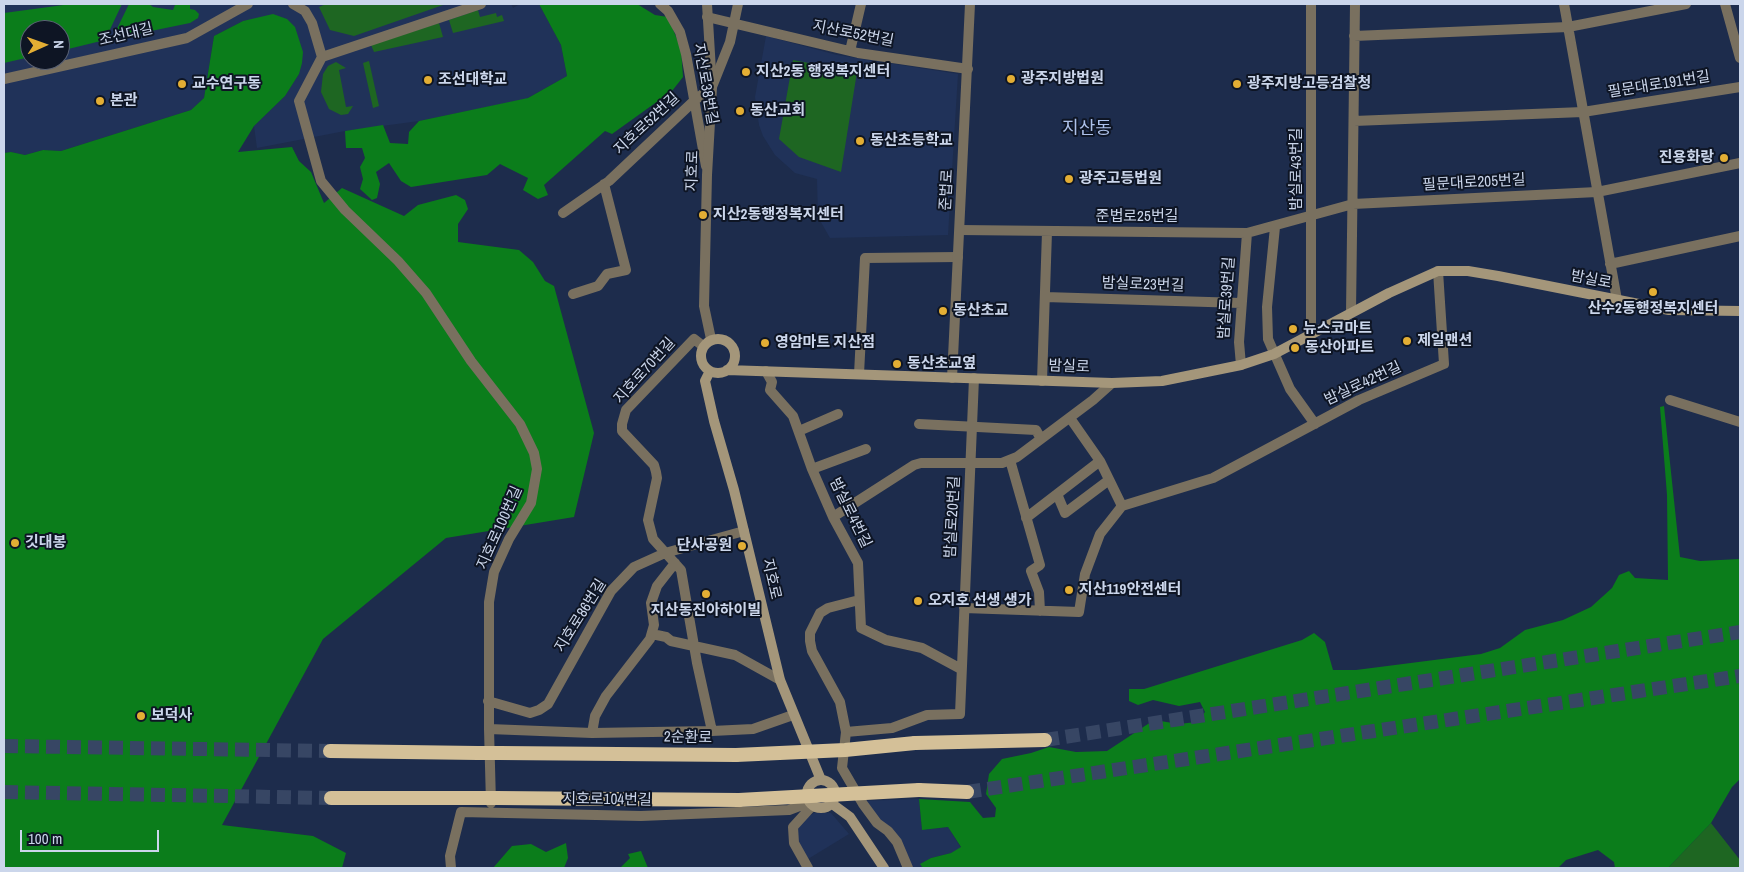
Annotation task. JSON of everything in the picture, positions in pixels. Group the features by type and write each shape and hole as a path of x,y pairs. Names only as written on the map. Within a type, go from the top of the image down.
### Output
{"highway":[{"name":"2순환로","path":"330,751 736,755 845,750 915,743 1045,740"},
{"path":"332,798 739,800 919,790 967,792"}],"main road":[{"name":"밤실로","path":"728,370 1112,383 1162,381 1240,365 1274,354 1418,278 1438,271 1468,271 1669,310 1740,311"},
{"path":"707,343 723,339 732,346 735,358 728,370 719,373 710,371"},
{"name":"지호로","path":"707,343 701,360 710,371 705,381 780,680 820,780"},
{"path":"820,780 832,786 834,794 831,803 824,807 811,804 807,794 809,786 820,780"},
{"path":"831,803 850,817 884,868"}],"street":[{"name":"조선대길","path":"4,79 187,38 248,4"},
{"path":"292,4 305,11 312,23 322,57 481,4"},
{"name":"지산로38번길","path":"660,4 668,11 680,32 686,54 707,175"},
{"name":"지호로","path":"707,4 712,88 707,175 704,306 707,343"},
{"path":"712,88 730,42 738,4"},
{"path":"850,51 861,4"},
{"name":"준법로","path":"952,378 970,4"},
{"name":"밤실로43번길","path":"1311,334 1313,216 1312,4"},
{"path":"1352,312 1355,4"},
{"path":"1564,4 1617,300"},
{"path":"1354,36 1568,27 1686,4"},
{"path":"1725,4 1740,58"},
{"name":"지산로52번길","path":"707,17 850,51 968,69"},
{"name":"지호로100번길","path":"322,57 299,101 322,181 345,210 398,261 426,294 471,361 520,424 534,454 537,468 531,503 509,538 494,572 489,602 488,700 491,812"},
{"path":"1312,83 1354,81"},
{"name":"필문대로191번길","path":"1354,121 1583,112 1740,87"},
{"name":"지호로52번길","path":"563,213 604,184 694,100 712,88"},
{"path":"1597,192 1740,163"},
{"path":"572,294 598,286 607,274 626,270 608,193 604,184"},
{"name":"필문대로205번길","path":"1313,216 1353,204 1597,192"},
{"name":"준법로25번길","path":"960,230 1247,233 1313,216"},
{"path":"1274,354 1268,338 1267,307 1276,227"},
{"path":"1042,381 1047,232"},
{"name":"밤실로39번길","path":"1240,365 1241,303 1247,233"},
{"path":"1610,264 1740,236"},
{"path":"859,374 865,258 958,257"},
{"name":"밤실로42번길","path":"1274,354 1290,389 1315,424 1359,400 1444,364 1438,271"},
{"name":"밤실로23번길","path":"1045,297 1241,303"},
{"name":"지호로70번길","path":"707,343 694,339 626,410 622,431 654,465 658,478 648,520 653,539 681,570 695,645 696,664 712,731"},
{"name":"밤실로4번길","path":"766,371 772,382 770,390 793,416 812,469 833,517 858,563 861,628 886,640 922,648 961,669"},
{"name":"밤실로20번길","path":"846,732 892,728 927,715 960,714 974,378"},
{"path":"833,517 914,465 971,462 1002,463 1010,460 1038,435 1070,418 1112,383"},
{"path":"1670,400 1740,422"},
{"path":"798,431 838,414"},
{"path":"1070,418 1100,461 1122,506"},
{"path":"919,424 1038,435"},
{"path":"964,608 1079,612 1085,574 1100,534 1122,506 1213,478 1315,424"},
{"name":"밤실로4번길","path":"812,469 866,449"},
{"path":"1010,460 1040,565 1031,571 1039,592 1040,611"},
{"path":"1026,518 1100,461"},
{"path":"1057,494 1065,513 1109,480"},
{"name":"지호로86번길","path":"488,700 530,713 539,710 548,704 611,591 634,567 665,553 744,532"},
{"path":"592,733 595,716 606,696 645,647 652,634 654,624 651,603 657,586 675,563"},
{"path":"860,600 828,608 820,613 810,633 812,651 840,702 846,732 842,768 863,804 877,823 888,831 897,842 908,868"},
{"path":"652,634 666,637 671,642 735,654 780,680"},
{"path":"489,729 592,733 712,731 753,729 793,715"},
{"path":"808,868 794,843 793,826 811,804"},
{"name":"지호로104번길","path":"452,868 450,856 461,812 658,816 790,810 811,804"}],"shaded area":[{"name":"조선대학교","path":"4,4 511,4 513,8 520,4 539,4 561,45 567,76 526,99 419,121 345,131 257,148 254,126 285,96 299,74 250,20 243,21 214,36 204,98 191,110 61,151 43,150 25,155 11,152 4,153"},
{"name":"동산초등학교","path":"766,36 837,55 958,74 948,235 830,238 818,217 817,179 795,173 775,155 763,136 759,125 755,97"},
{"path":"919,799 922,830 948,827 961,848 951,853 931,858 921,864 923,868 904,868 898,848 858,801"},
{"path":"814,813 831,813 849,834 808,859 797,840 796,825"}],"green space":[{"path":"71,4 122,4 105,40 70,49 70,20 20,20 20,59 4,63 4,13"},
{"path":"129,4 149,4 153,7 173,10 175,5 190,5 190,9 195,10 199,14 198,18 190,23 112,39"},
{"path":"326,4 446,4 354,36 330,30 319,7"},
{"path":"539,4 637,4 655,15 668,17 681,49 683,77 672,91 612,134 605,131 544,185 548,195 538,199 523,190 528,178 500,164 487,175 411,187 401,181 389,163 376,172 380,184 377,198 372,200 360,189 363,179 360,167 365,158 362,148 346,148 345,131 383,125 390,143 408,144 409,132 419,121 528,98 567,76 561,45"},
{"path":"478,10 480,17 496,13 497,17 502,15 504,21 453,33 449,20"},
{"path":"273,14 287,19 295,27 303,52 302,63 299,74 285,96 254,126 238,152 292,147 299,161 311,172 324,203 342,188 404,216 418,205 456,195 465,200 468,209 458,224 458,242 519,250 533,262 545,281 554,286 594,433 574,517 446,538 323,639 222,825 313,836 346,853 342,868 4,868 4,153 11,152 25,155 43,150 61,151 191,110 204,98 214,36 243,21"},
{"path":"439,23 443,37 374,52 371,45"},
{"path":"793,60 857,72 841,172 799,157 779,139"},
{"path":"369,61 379,106 373,108 363,63"},
{"path":"336,62 346,68 339,70 346,107 353,106 348,114 341,115 329,109 321,92 323,74 328,66"},
{"path":"1664,406 1680,557 1700,561 1740,559 1740,779 1732,787 1711,823 1668,868 1615,868 1614,862 1598,850 1566,860 1558,868 923,868 920,864 931,858 951,853 961,847 948,827 922,830 919,799 970,802 983,818 995,817 996,808 986,794 989,774 1002,759 1049,747 1076,752 1107,751 1154,720 1179,724 1196,722 1205,712 1200,702 1179,706 1153,700 1138,705 1129,701 1129,689 1144,689 1302,640 1314,633 1325,642 1333,670 1356,670 1481,654 1500,648 1525,630 1563,620 1591,607 1612,588 1619,575 1629,571 1635,578 1668,580 1667,495 1660,407"},
{"path":"1711,823 1740,860 1740,868 1668,868"},
{"path":"566,843 568,858 564,868 493,868 512,846 531,844 546,852"},
{"path":"641,851 648,868 620,868 630,858 628,854"}],"tunnel":[{"path":"1045,740 1740,632"},
{"path":"967,792 1740,676"},
{"path":"4,746 330,751"},
{"path":"4,792 331,798"}],"place":[{"name":"지산2동 행정복지센터","path":"746,72"},
{"name":"광주지방법원","path":"1011,79"},
{"name":"조선대학교","path":"428,80"},
{"name":"교수연구동","path":"182,84"},
{"name":"광주지방고등검찰청","path":"1237,84"},
{"name":"본관","path":"100,101"},
{"name":"동산교회","path":"740,111"},
{"name":"동산초등학교","path":"860,141"},
{"name":"진용화랑","path":"1724,158"},
{"name":"광주고등법원","path":"1069,179"},
{"name":"지산2동행정복지센터","path":"703,215"},
{"name":"산수2동행정복지센터","path":"1653,292"},
{"name":"동산초교","path":"943,311"},
{"name":"뉴스코마트","path":"1293,329"},
{"name":"제일맨션","path":"1407,341"},
{"name":"영암마트 지산점","path":"765,343"},
{"name":"동산아파트","path":"1295,348"},
{"name":"동산초교옆","path":"897,364"},
{"name":"깃대봉","path":"15,543"},
{"name":"단사공원","path":"742,546"},
{"name":"지산119안전센터","path":"1069,590"},
{"name":"지산동진아하이빌","path":"706,594"},
{"name":"오지호 선생 생가","path":"918,601"},
{"name":"보덕사","path":"141,716"}],"district":[{"name":"지산동","path":"1087,129"}]}
